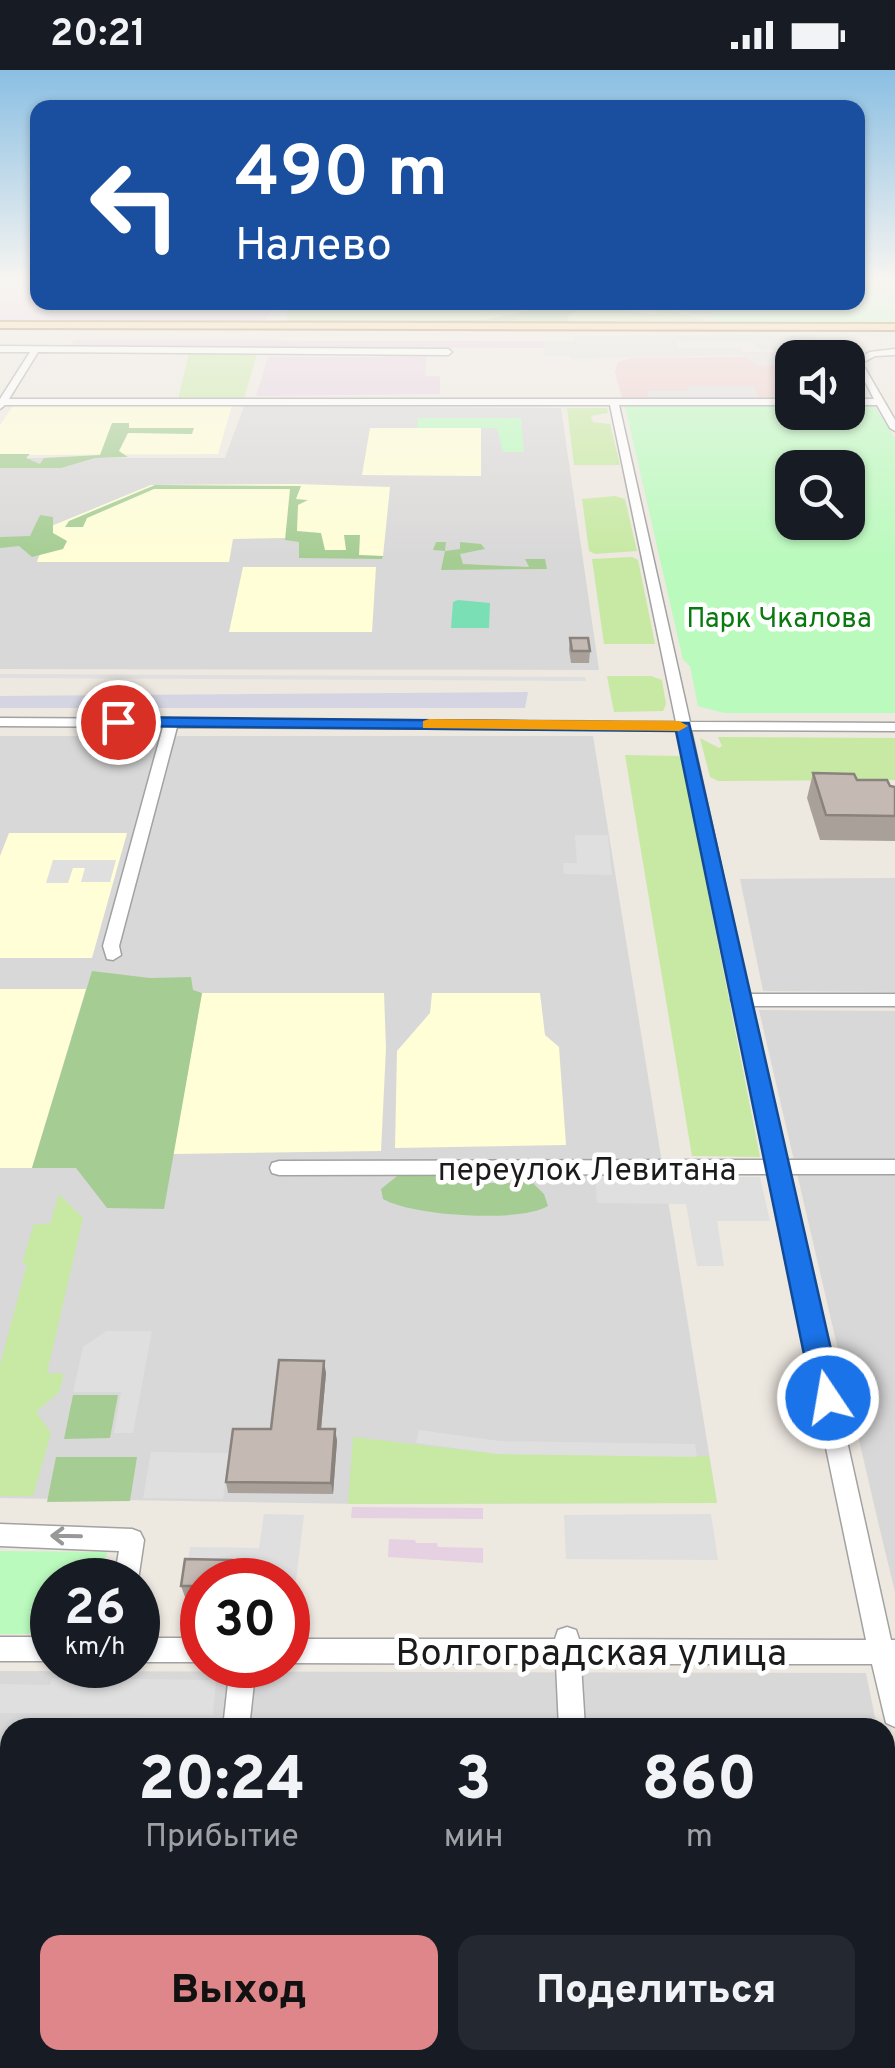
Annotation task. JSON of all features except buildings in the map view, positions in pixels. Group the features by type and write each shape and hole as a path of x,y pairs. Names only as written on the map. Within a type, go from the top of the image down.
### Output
{"street":[{"path":"2,404 22,371"},
{"path":"865,376 895,428"},
{"path":"614,402 739,1000 888,1652 895,1714"},
{"path":"2,404 775,402"},
{"path":"865,402 880,402"},
{"path":"0,722 895,727"},
{"path":"113,955 111,946 171,722"},
{"path":"739,1000 895,1000"},
{"name":"переулок Левитана","path":"279,1168 895,1167"},
{"path":"0,1535 132,1540 129,1558"},
{"path":"568,1646 572,1718"},
{"name":"Волгоградская улица","path":"310,1651 568,1646 888,1652"},
{"path":"0,1649 30,1649"},
{"path":"237,1718 240,1688"}],"shaded area":[{"path":"264,371 425,371 425,376 440,376 440,394 256,396"},
{"path":"615,371 775,371 775,398 622,398"},
{"path":"688,386 754,386 758,398 649,397 647,391 688,391"},
{"path":"232,405 218,454 0,455 0,425 13,406"},
{"path":"244,406 561,408 599,670 0,669 0,458 225,458"},
{"path":"370,428 481,428 481,476 362,475"},
{"path":"151,485 390,487 383,556 315,555 317,538 284,538 233,539 229,562 37,562 49,527"},
{"path":"243,567 376,567 372,632 229,632"},
{"path":"0,674 585,677 586,681 0,678"},
{"path":"528,692 525,708 0,708 0,696"},
{"path":"0,736 593,736 717,1503 360,1504 0,1498"},
{"path":"9,833 127,833 92,958 0,958 0,856"},
{"path":"575,835 608,835 612,875 564,874 563,863 577,863"},
{"path":"53,860 116,860 110,882 81,882 85,868 73,868 68,883 46,883"},
{"path":"895,878 895,992 763,991 740,879"},
{"path":"0,989 86,989 32,1168 0,1168"},
{"path":"202,993 384,993 386,1048 381,1151 173,1154"},
{"path":"432,993 540,993 545,1035 559,1047 566,1145 395,1148 397,1051 430,1013"},
{"path":"759,1010 895,1011 895,1592 879,1526"},
{"path":"595,1176 760,1177 770,1221 717,1221 724,1266 697,1266 686,1204 597,1203"},
{"path":"106,1331 152,1331 133,1433 114,1433 121,1392 73,1392 83,1347"},
{"path":"419,1430 499,1441 695,1444 697,1457 498,1454 416,1443"},
{"path":"151,1452 229,1453 223,1499 143,1498"},
{"path":"352,1507 483,1508 483,1519 351,1518"},
{"path":"264,1514 304,1515 299,1558 189,1558 190,1547 259,1548"},
{"path":"711,1514 718,1560 566,1559 564,1515"},
{"path":"389,1539 437,1543 438,1547 483,1548 483,1563 388,1557"},
{"path":"0,1671 30,1671 30,1688 160,1688 160,1671 180,1671 180,1688 310,1688 310,1672 866,1673 875,1718 0,1718"},
{"path":"160,1679 180,1680 180,1688 215,1688 213,1715 0,1713 0,1684 30,1685 30,1688 160,1688"}],"green space":[{"path":"185,371 252,371 244,399 178,399"},
{"name":"Парк Чкалова","path":"775,404 775,430 865,430 865,406 875,407 895,438 895,713 724,713 698,706 690,666 683,660 625,406"},
{"path":"567,408 607,408 608,413 591,416 593,422 610,424 620,465 574,465"},
{"path":"418,418 521,418 524,452 503,452 497,428 417,428"},
{"path":"112,423 129,423 129,428 194,428 192,434 128,433 119,451 128,457 95,458 61,468 0,468 0,454 30,454 26,458 40,464 44,458 100,455"},
{"path":"155,485 301,486 296,499 308,500 298,505 297,531 321,533 325,550 346,550 344,535 360,535 359,555 383,556 299,558 299,542 285,540 290,489 154,489 87,518 83,527 65,527 69,521"},
{"path":"582,499 625,499 637,551 595,554 589,551"},
{"path":"40,515 53,517 53,533 67,541 63,549 32,557 19,546 0,548 0,537 30,536"},
{"path":"436,542 446,542 445,551 433,550"},
{"path":"460,542 481,544 485,549 460,554 463,564 529,567 525,559 545,559 547,569 441,570 445,551 460,549"},
{"path":"592,559 638,560 655,644 604,644"},
{"path":"453,602 490,603 489,628 451,628"},
{"path":"607,676 651,676 662,680 666,704 663,711 614,712"},
{"path":"718,737 895,738 895,780 718,781 710,777 700,738 719,748 722,746"},
{"path":"625,755 681,756 760,1157 692,1156"},
{"path":"92,971 150,978 191,977 193,990 202,993 164,1209 107,1208 76,1168 32,1168"},
{"path":"402,1172 436,1173 441,1183 515,1183 529,1179 544,1194 548,1206 491,1216 417,1210 383,1199 381,1189"},
{"path":"59,1194 83,1218 47,1373 64,1374 59,1392 36,1412 51,1433 33,1496 0,1496 0,1365 34,1224 50,1224"},
{"path":"73,1395 118,1395 110,1438 64,1439"},
{"path":"353,1437 498,1454 709,1456 717,1503 348,1504"},
{"path":"56,1457 137,1457 130,1501 47,1502"},
{"path":"0,1551 107,1552 106,1558 30,1558 30,1634 0,1634"}],"slow traffic":[{"path":"429,725 679,726"}],"route":[{"path":"118,722 683,726 739,1000 828,1398"}]}
